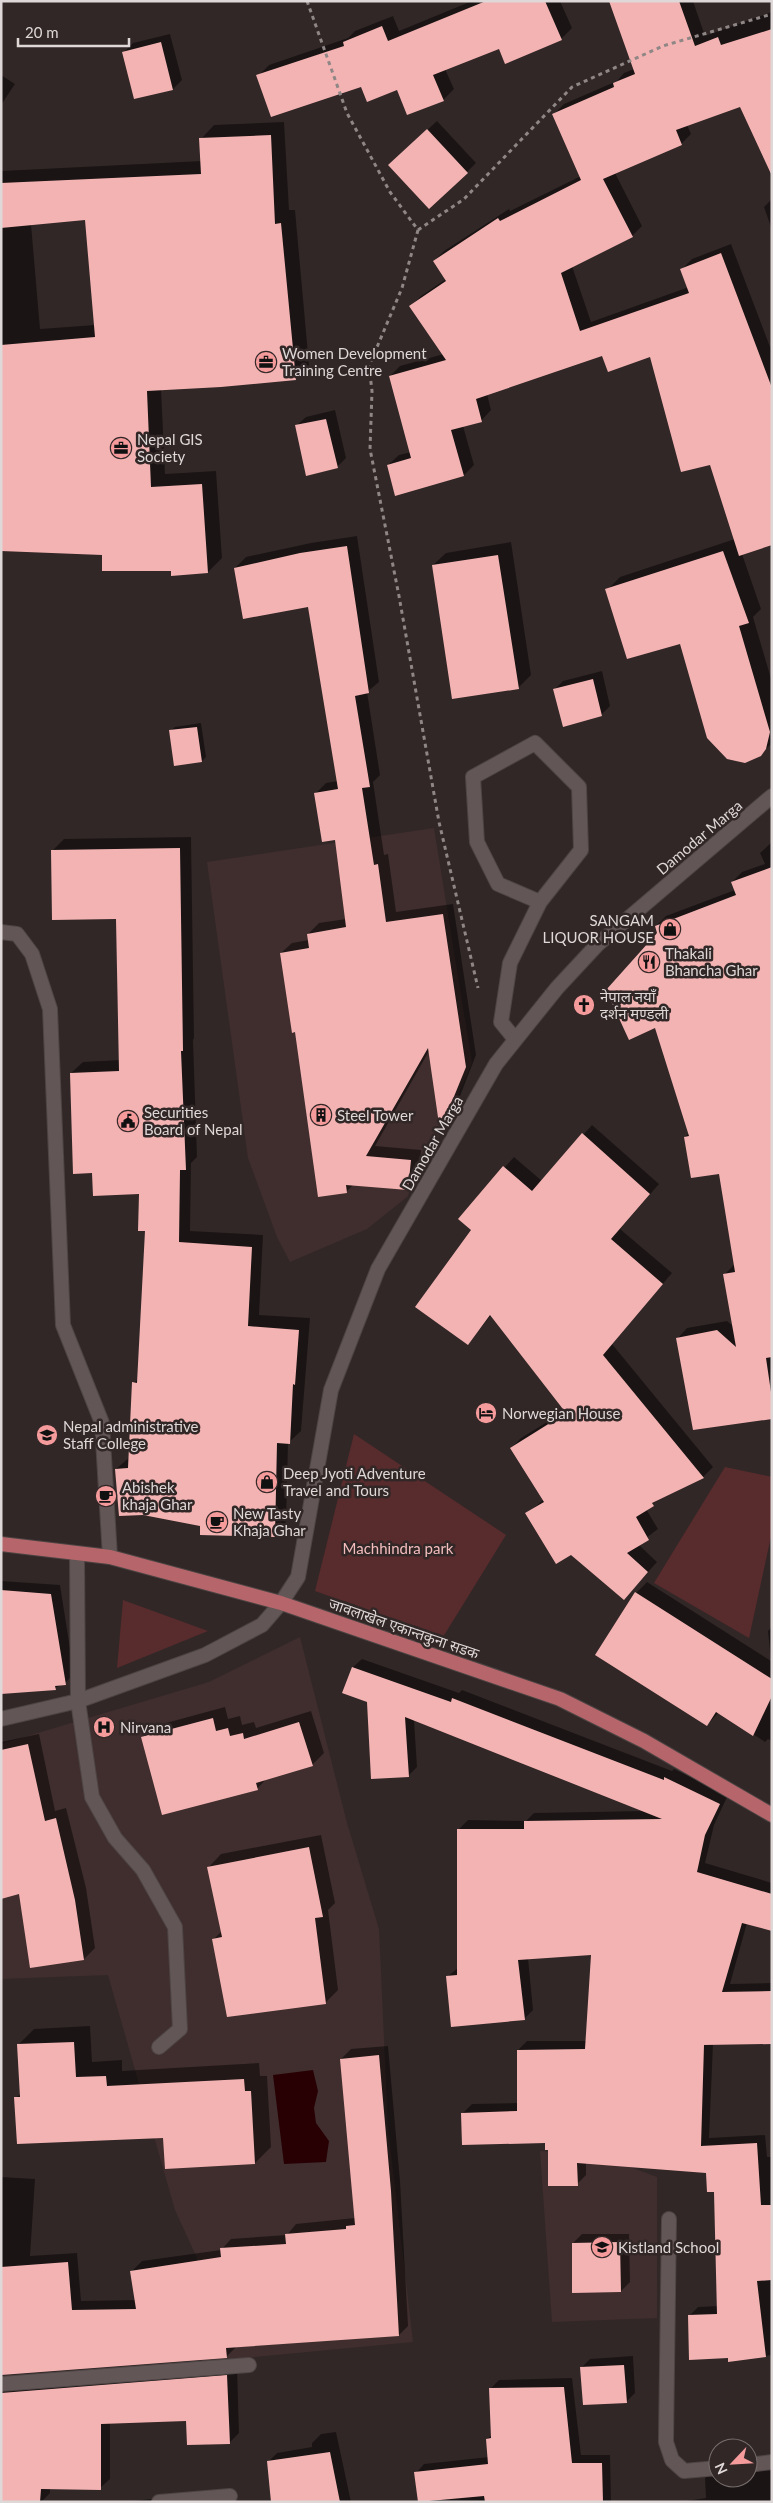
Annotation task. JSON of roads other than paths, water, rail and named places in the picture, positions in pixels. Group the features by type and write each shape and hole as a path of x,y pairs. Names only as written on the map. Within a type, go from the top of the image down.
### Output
{"main road":[{"name":"जावलाखेल एकान्तकुना सडक","path":"1,1544 110,1558 281,1603 560,1699 644,1741 772,1815"}],"street":[{"path":"514,1038 501,1022 510,963 540,902 581,850 579,787 534,743 473,777 477,842 498,884 540,902"},
{"name":"Damodar Marga","path":"1,1719 78,1701 205,1655 262,1625 281,1603 298,1577 330,1390 378,1269 496,1064 514,1038 597,945 772,796"},
{"path":"1,932 17,934 32,954 50,1009 63,1325 102,1423 110,1558"},
{"path":"77,1554 78,1701 92,1797 115,1838 143,1870 175,1927 180,2029 159,2047"},
{"path":"669,2219 666,2442 672,2460 684,2471 708,2469"},
{"path":"1,2384 249,2365"},
{"path":"758,2464 772,2462"},
{"path":"159,2502 230,2496"}],"place":[{"name":"Women Development Training Centre","path":"266,362"},
{"name":"Nepal GIS Society","path":"121,448"},
{"name":"SANGAM LIQUOR HOUSE","path":"670,929"},
{"name":"Thakali Bhancha Ghar","path":"649,962"},
{"name":"नेपाल नयाँ दर्शन मण्डली","path":"584,1005"},
{"name":"Steel Tower","path":"321,1115"},
{"name":"Securities Board of Nepal","path":"128,1121"},
{"name":"Norwegian House","path":"486,1413"},
{"name":"Nepal administrative Staff College","path":"47,1435"},
{"name":"Deep Jyoti Adventure Travel and Tours","path":"267,1482"},
{"name":"Abishek khaja Ghar","path":"106,1496"},
{"name":"New Tasty Khaja Ghar","path":"217,1522"},
{"name":"Nirvana","path":"104,1727"},
{"name":"Kistland School","path":"602,2247"}],"park label":[{"name":"Machhindra park","path":"398,1548"}]}
